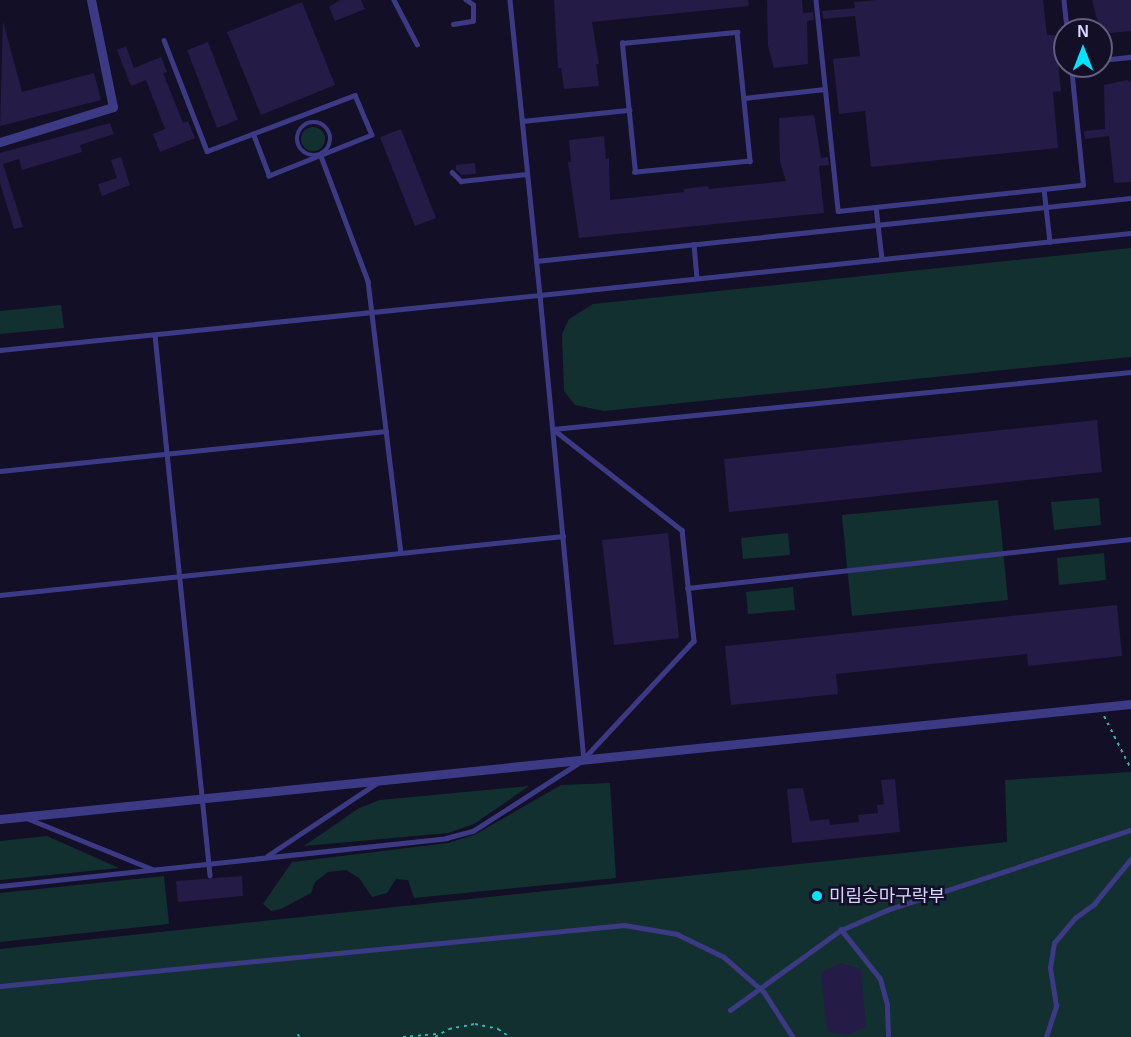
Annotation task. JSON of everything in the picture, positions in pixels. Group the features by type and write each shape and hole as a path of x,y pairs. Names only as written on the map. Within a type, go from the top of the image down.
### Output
{"street":[{"path":"0,142 113,107 91,0"},
{"path":"0,819 1131,704"}],"lane":[{"path":"394,0 417,44"},
{"path":"453,24 472,21 473,5 466,0"},
{"path":"510,0 584,759"},
{"path":"816,0 838,211 1083,185 1072,78"},
{"path":"1064,0 1066,18"},
{"path":"737,32 744,98 750,161 635,172 622,43 737,32"},
{"path":"164,40 207,151 355,94 372,135 269,176 253,134"},
{"path":"1113,59 1131,57"},
{"path":"744,98 825,89"},
{"path":"522,121 629,110"},
{"path":"303,115 306,123"},
{"path":"306,123 322,123 332,136 327,151 321,156 306,155 297,143 297,135 306,123"},
{"path":"321,156 363,266 371,311 401,553"},
{"path":"453,172 461,181 527,174"},
{"path":"1044,189 1050,242"},
{"path":"536,261 1131,198"},
{"path":"876,207 882,259"},
{"path":"0,351 1131,233"},
{"path":"694,244 697,278"},
{"path":"155,335 210,875"},
{"path":"553,429 1131,372"},
{"path":"0,886 446,838 473,831 584,759 694,641 682,530 553,429"},
{"path":"0,471 386,431"},
{"path":"0,595 563,536"},
{"path":"687,588 1131,539"},
{"path":"264,858 382,780"},
{"path":"24,817 154,870"},
{"path":"730,1010 841,930 887,910 1131,830"},
{"path":"1046,1037 1056,1006 1050,968 1054,943 1075,918 1094,904 1131,859"},
{"path":"0,986 624,925 659,929 693,940 724,957 760,987 793,1037"},
{"path":"841,930 880,980 887,1005 888,1037"}],"path":[{"path":"1100,707 1131,769"},
{"path":"403,1037 440,1034 475,1024 498,1029 510,1037"},
{"path":"435,1037 440,1034"}],"green space":[{"path":"313,127 321,131 325,139 321,147 313,151 305,147 301,139 305,131"},
{"path":"1131,248 1131,357 604,411 575,405 564,391 562,334 569,319 593,304"},
{"path":"61,305 64,328 0,334 0,311"},
{"path":"1099,498 1101,525 1054,530 1051,502"},
{"path":"998,500 1008,600 852,616 842,515"},
{"path":"788,533 790,555 743,559 741,538"},
{"path":"1104,553 1106,580 1059,585 1057,558"},
{"path":"793,587 795,610 748,614 746,592"},
{"name":"미림승마구락부","path":"1131,772 1131,1037 0,1037 0,949 1007,842 1005,780"},
{"path":"610,783 616,878 414,898 408,880 396,879 387,893 372,897 359,878 346,870 328,872 315,882 311,893 281,909 271,911 263,904 292,862 448,843 476,834 561,785"},
{"path":"529,786 474,824 448,833 304,846 359,808 380,800"},
{"path":"47,836 119,868 0,880 0,841"},
{"path":"164,876 169,924 0,942 0,893"}],"building":[{"path":"340,0 361,0 365,9 335,21 329,7"},
{"path":"554,0 748,0 749,6 592,22 599,64 596,64 599,86 564,89 561,68 558,68"},
{"path":"767,0 802,0 803,13 813,12 814,20 807,21 808,64 774,68 768,46"},
{"path":"1043,0 1047,35 1053,35 1053,78 1060,78 1061,91 1053,92 1058,148 871,167 865,111 839,114 833,59 860,56 855,16 823,19 822,11 855,8 854,2"},
{"path":"1092,0 1131,0 1131,31 1113,33 1113,18 1097,18"},
{"path":"302,2 335,85 261,115 227,32"},
{"path":"3,21 22,92 94,73 101,100 0,126"},
{"path":"208,42 238,120 217,128 187,50"},
{"path":"126,46 134,68 161,57 167,72 163,73 183,123 188,121 195,138 160,152 153,134 165,129 146,80 131,86 117,50"},
{"path":"1127,80 1131,82 1131,182 1114,183 1109,136 1085,139 1084,131 1105,129 1104,85"},
{"path":"814,115 821,158 828,157 829,165 819,166 824,213 579,238 568,162 571,162 569,140 604,136 606,159 609,158 610,200 684,192 684,189 708,186 709,189 786,181 780,162 779,118"},
{"path":"110,123 114,134 80,145 82,152 22,170 19,159 3,164 23,227 14,229 0,183 0,153"},
{"path":"401,129 436,218 415,226 380,137"},
{"path":"121,157 130,185 102,196 98,184 117,178 111,160"},
{"path":"475,163 476,174 462,175 456,170 456,165"},
{"path":"1097,420 1102,472 729,512 724,459"},
{"path":"668,533 679,638 614,645 602,540"},
{"path":"1117,605 1122,656 1028,666 1027,654 836,674 838,694 731,705 725,646"},
{"path":"895,779 900,832 792,843 787,789 803,788 810,821 829,819 830,825 859,822 858,815 878,813 877,805 884,804 881,780"},
{"path":"242,876 243,896 178,902 176,881"},
{"path":"840,963 861,969 866,1027 847,1035 827,1031 821,973"}],"place":[{"name":"미림승마구락부","path":"817,896"}]}
